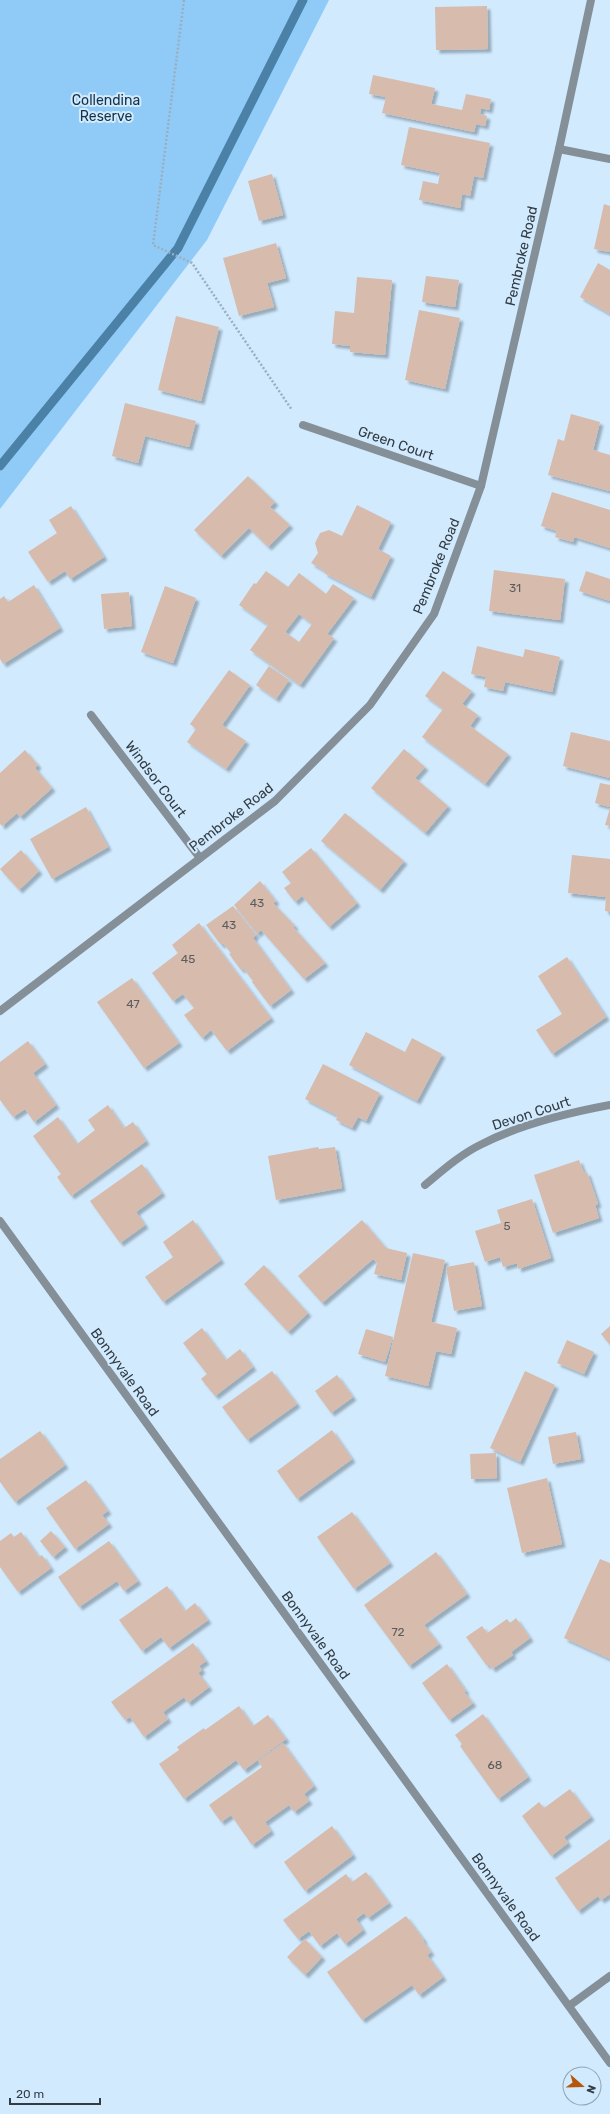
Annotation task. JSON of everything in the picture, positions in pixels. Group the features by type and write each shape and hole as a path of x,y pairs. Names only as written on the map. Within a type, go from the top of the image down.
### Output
{"street":[{"name":"Pembroke Road","path":"0,1011 275,801 370,705 434,614 481,486 559,149 591,0"},
{"path":"559,149 610,159"},
{"name":"Green Court","path":"303,425 481,486"},
{"name":"Windsor Court","path":"91,715 200,858"},
{"name":"Devon Court","path":"425,1184 454,1161 481,1144 511,1131 592,1108 610,1105"},
{"name":"Bonnyvale Road","path":"0,1221 610,2063"},
{"path":"569,2006 610,1976"}],"path":[{"path":"184,0 153,245 192,263 303,425"}],"green space":[{"name":"Collendina Reserve","path":"0,0 329,0 207,240 0,509"}],"building":[{"path":"487,6 488,49 436,50 435,7"},
{"path":"373,75 435,88 431,104 462,110 466,94 491,99 489,110 481,108 480,114 487,116 485,126 476,124 474,132 382,113 386,97 369,94"},
{"path":"409,127 490,143 483,178 474,176 470,196 462,194 460,208 419,200 423,181 438,184 440,173 401,165"},
{"path":"272,174 283,215 259,221 248,181"},
{"path":"604,204 610,206 610,252 594,249"},
{"path":"276,243 286,278 267,283 274,307 239,316 223,258"},
{"path":"598,263 610,270 610,314 580,297"},
{"path":"426,276 459,280 455,307 422,302"},
{"path":"357,277 392,280 385,355 350,352 350,346 332,344 335,311 354,313"},
{"path":"419,310 460,318 445,389 405,380"},
{"path":"176,316 219,327 201,401 158,390"},
{"path":"125,403 196,421 189,447 145,436 138,463 112,456"},
{"path":"571,414 600,422 593,450 610,455 610,491 548,475 558,439 564,441"},
{"path":"248,476 275,502 270,507 290,525 268,547 249,528 221,556 194,530"},
{"path":"552,492 610,510 610,548 574,537 573,542 555,537 557,531 541,526"},
{"path":"357,505 391,522 378,549 391,556 371,597 324,573 325,571 311,563 318,553 315,543 320,533 329,530 342,536"},
{"path":"71,506 104,557 70,579 65,571 48,582 28,552 57,533 49,520"},
{"path":"494,570 565,579 560,620 489,611"},
{"path":"266,571 288,587 299,573 326,594 333,584 354,598 327,634 334,638 300,685 250,650 268,625 239,605 254,583 256,584","holes":["299,614 312,624 299,642 285,632"]},
{"path":"586,571 610,579 610,601 579,591"},
{"path":"34,585 60,628 3,664 0,659 0,599 4,596 8,602"},
{"path":"165,586 196,598 173,663 141,652"},
{"path":"129,592 132,626 104,629 101,594"},
{"path":"477,646 523,657 525,649 560,657 552,692 505,682 503,691 484,687 486,677 471,674"},
{"path":"269,666 289,680 276,699 256,685"},
{"path":"229,670 250,685 222,725 246,741 226,769 187,742 196,729 190,724"},
{"path":"443,671 472,691 462,704 478,715 470,726 508,754 485,784 422,737 443,709 425,696"},
{"path":"571,732 610,741 610,778 563,766"},
{"path":"404,749 425,767 415,778 448,806 425,833 371,788"},
{"path":"25,750 38,765 35,768 52,788 20,817 17,813 2,826 0,824 0,773"},
{"path":"600,783 610,785 610,807 595,803"},
{"path":"86,807 108,847 52,879 30,839"},
{"path":"610,808 610,826 605,825"},
{"path":"345,813 404,861 380,890 321,841"},
{"path":"311,848 357,903 329,927 302,896 295,902 284,888 291,883 282,872"},
{"path":"21,850 39,871 19,890 0,869"},
{"path":"572,855 610,859 610,912 605,911 606,897 568,893"},
{"path":"260,881 276,901 273,903 295,926 293,927 325,963 304,979 261,930 257,934 234,905"},
{"path":"233,906 256,935 253,938 291,990 270,1006 243,968 241,970 229,954 231,953 223,943 221,945 206,925"},
{"path":"199,923 271,1018 227,1051 211,1030 202,1038 184,1015 194,1008 183,994 173,1001 152,973 178,953 172,945"},
{"path":"567,957 606,1017 552,1054 536,1030 562,1014 538,976"},
{"path":"132,978 179,1043 144,1068 97,1002"},
{"path":"366,1032 405,1052 412,1038 442,1054 417,1101 349,1065"},
{"path":"28,1041 45,1064 33,1073 56,1105 34,1122 25,1109 13,1117 0,1100 0,1062"},
{"path":"323,1064 380,1093 366,1121 358,1117 352,1128 336,1120 338,1116 305,1099"},
{"path":"108,1105 124,1128 133,1122 146,1141 71,1196 57,1177 61,1174 33,1136 58,1117 77,1144 95,1130 88,1120"},
{"path":"318,1147 319,1149 335,1147 342,1188 276,1200 268,1156"},
{"path":"579,1160 584,1173 587,1172 598,1204 595,1205 599,1218 553,1233 534,1175"},
{"path":"142,1164 162,1193 136,1212 145,1225 120,1243 90,1201"},
{"path":"532,1199 551,1258 518,1269 517,1263 503,1267 500,1257 485,1262 475,1231 501,1223 497,1210"},
{"path":"193,1220 221,1260 163,1302 145,1277 173,1257 163,1242"},
{"path":"362,1220 386,1248 407,1253 401,1280 374,1274 377,1263 373,1259 322,1303 298,1276"},
{"path":"413,1253 445,1260 431,1322 457,1328 451,1354 436,1351 428,1386 385,1376"},
{"path":"474,1262 482,1306 454,1311 446,1267"},
{"path":"264,1265 308,1313 288,1332 244,1284"},
{"path":"610,1326 610,1345 601,1334"},
{"path":"202,1328 226,1360 240,1349 253,1367 215,1396 201,1379 207,1374 183,1343"},
{"path":"366,1329 393,1337 385,1362 358,1354"},
{"path":"567,1340 594,1352 584,1374 557,1363"},
{"path":"272,1371 297,1404 247,1440 222,1407"},
{"path":"525,1371 555,1385 520,1462 490,1448"},
{"path":"337,1375 353,1397 331,1413 315,1391"},
{"path":"332,1430 352,1459 297,1499 277,1471"},
{"path":"40,1431 65,1465 15,1502 0,1482 0,1459"},
{"path":"576,1432 581,1459 553,1464 548,1437"},
{"path":"496,1453 497,1478 471,1479 470,1454"},
{"path":"547,1478 562,1544 522,1553 507,1488"},
{"path":"86,1480 108,1511 102,1515 109,1524 75,1549 46,1508"},
{"path":"352,1512 390,1563 354,1589 317,1537"},
{"path":"51,1531 65,1547 53,1557 40,1541"},
{"path":"21,1532 39,1557 42,1555 51,1568 18,1592 0,1567 0,1541 11,1533 14,1537"},
{"path":"109,1541 138,1581 124,1591 117,1581 79,1607 58,1577"},
{"path":"436,1552 467,1594 424,1625 439,1644 409,1666 364,1605"},
{"path":"600,1559 610,1563 610,1659 564,1638"},
{"path":"167,1586 185,1611 195,1603 208,1620 169,1648 161,1637 142,1651 119,1620"},
{"path":"516,1618 530,1638 511,1652 513,1655 492,1669 489,1664 487,1666 466,1637 482,1626 487,1633 507,1619 510,1623"},
{"path":"193,1643 206,1661 199,1666 202,1670 198,1673 209,1687 188,1703 184,1697 163,1712 168,1719 144,1737 130,1717 125,1720 111,1702"},
{"path":"447,1664 466,1691 464,1692 473,1703 449,1720 422,1683"},
{"path":"239,1706 253,1726 268,1715 286,1739 244,1770 236,1760 184,1799 159,1764 179,1750 177,1747 204,1728 205,1730"},
{"path":"483,1714 528,1777 498,1799 460,1746 462,1744 455,1735"},
{"path":"283,1743 314,1786 304,1794 309,1801 294,1812 289,1805 265,1822 271,1831 252,1845 231,1815 221,1822 209,1805 262,1767 258,1761"},
{"path":"570,1789 591,1817 564,1837 568,1843 551,1856 522,1816 539,1802 544,1808"},
{"path":"332,1826 353,1855 305,1891 284,1862"},
{"path":"610,1839 610,1894 601,1900 598,1896 578,1911 555,1878"},
{"path":"366,1872 389,1903 368,1918 364,1913 356,1919 363,1930 345,1944 337,1933 320,1946 309,1931 298,1939 283,1920 346,1874 352,1882"},
{"path":"406,1916 424,1940 423,1941 431,1952 427,1955 443,1977 419,1995 412,1985 362,2020 327,1972"},
{"path":"305,1939 322,1957 305,1975 287,1957"}],"waterway":[{"path":"0,466 178,248 303,0"}]}
